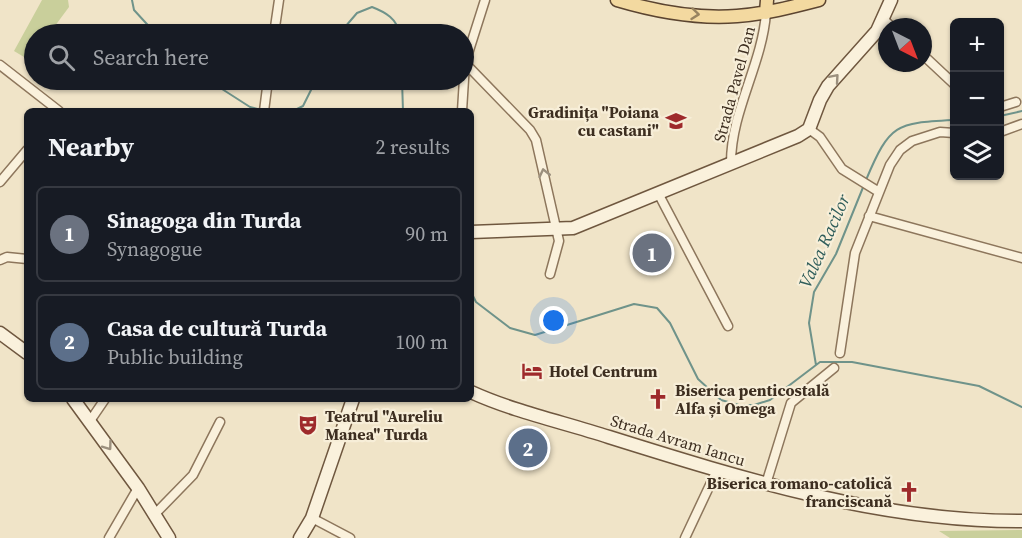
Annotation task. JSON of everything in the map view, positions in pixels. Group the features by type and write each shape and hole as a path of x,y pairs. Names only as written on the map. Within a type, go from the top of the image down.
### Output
{"main road":[{"path":"617,0 638,6 699,15 737,16 767,6 819,0"},
{"path":"888,18 891,0"},
{"path":"474,232 573,228 809,129 828,86 878,30"},
{"path":"0,333 24,351"},
{"name":"Strada Avram Iancu","path":"474,393 495,403 766,484 932,518 1022,521"},
{"path":"75,402 138,488 169,538"},
{"path":"300,538 312,518 352,402"}],"street":[{"path":"275,24 279,0"},
{"path":"474,35 485,0"},
{"name":"Strada Pavel Dan","path":"731,163 738,115 753,73 767,6"},
{"path":"0,64 24,83"},
{"path":"932,64 950,80"},
{"path":"474,72 534,135 559,241 550,274"},
{"path":"474,83 482,80"},
{"path":"33,90 55,108"},
{"path":"265,107 267,90"},
{"path":"462,108 463,90"},
{"path":"1004,106 1016,102"},
{"path":"1004,130 1022,124"},
{"path":"809,129 820,137 842,169 879,192"},
{"path":"840,353 855,253 890,165 906,146 926,135 950,133"},
{"path":"0,182 24,154"},
{"path":"658,193 728,326"},
{"path":"869,216 1022,258"},
{"path":"0,260 7,256 24,259"},
{"path":"766,484 791,403 834,368"},
{"path":"90,421 103,402"},
{"path":"155,514 193,475 220,422"},
{"path":"685,538 717,470"},
{"path":"109,538 138,488"},
{"path":"312,518 350,538"}],"green space":[{"path":"42,0 68,0 69,7 56,24 29,24"},
{"path":"24,33 24,57 14,51"},
{"path":"1022,530 1022,538 950,538 939,531"}],"waterway":[{"name":"Valea Racilor","path":"132,0 134,10 147,24"},
{"name":"Valea Racilor","path":"348,24 357,13 372,7 386,14 396,24"},
{"name":"Valea Racilor","path":"224,90 254,108"},
{"name":"Valea Racilor","path":"299,108 303,106 311,90"},
{"name":"Valea Racilor","path":"402,90 403,108"},
{"name":"Valea Racilor","path":"1004,115 1022,111"},
{"name":"Valea Racilor","path":"866,180 882,147 897,130 907,125 950,120"},
{"name":"Valea Racilor","path":"816,365 809,323 814,292 836,254 864,185"},
{"name":"Valea Racilor","path":"474,298 510,328 535,335 634,304 657,308 670,323 698,379 721,400 739,405 754,405 770,400 820,362 852,362 979,386 1022,407"}],"place":[{"name":"Gradinița \"Poiana cu castani\"","path":"676,121"},
{"name":"Sinagoga din Turda","path":"652,253"},
{"name":"Hotel Centrum","path":"532,371"},
{"name":"Biserica penticostală Alfa și Omega","path":"658,399"},
{"name":"Teatrul \"Aureliu Manea\" Turda","path":"308,425"},
{"name":"Casa de cultură Turda","path":"528,448"},
{"name":"Biserica romano-catolică franciscană","path":"909,492"}]}
